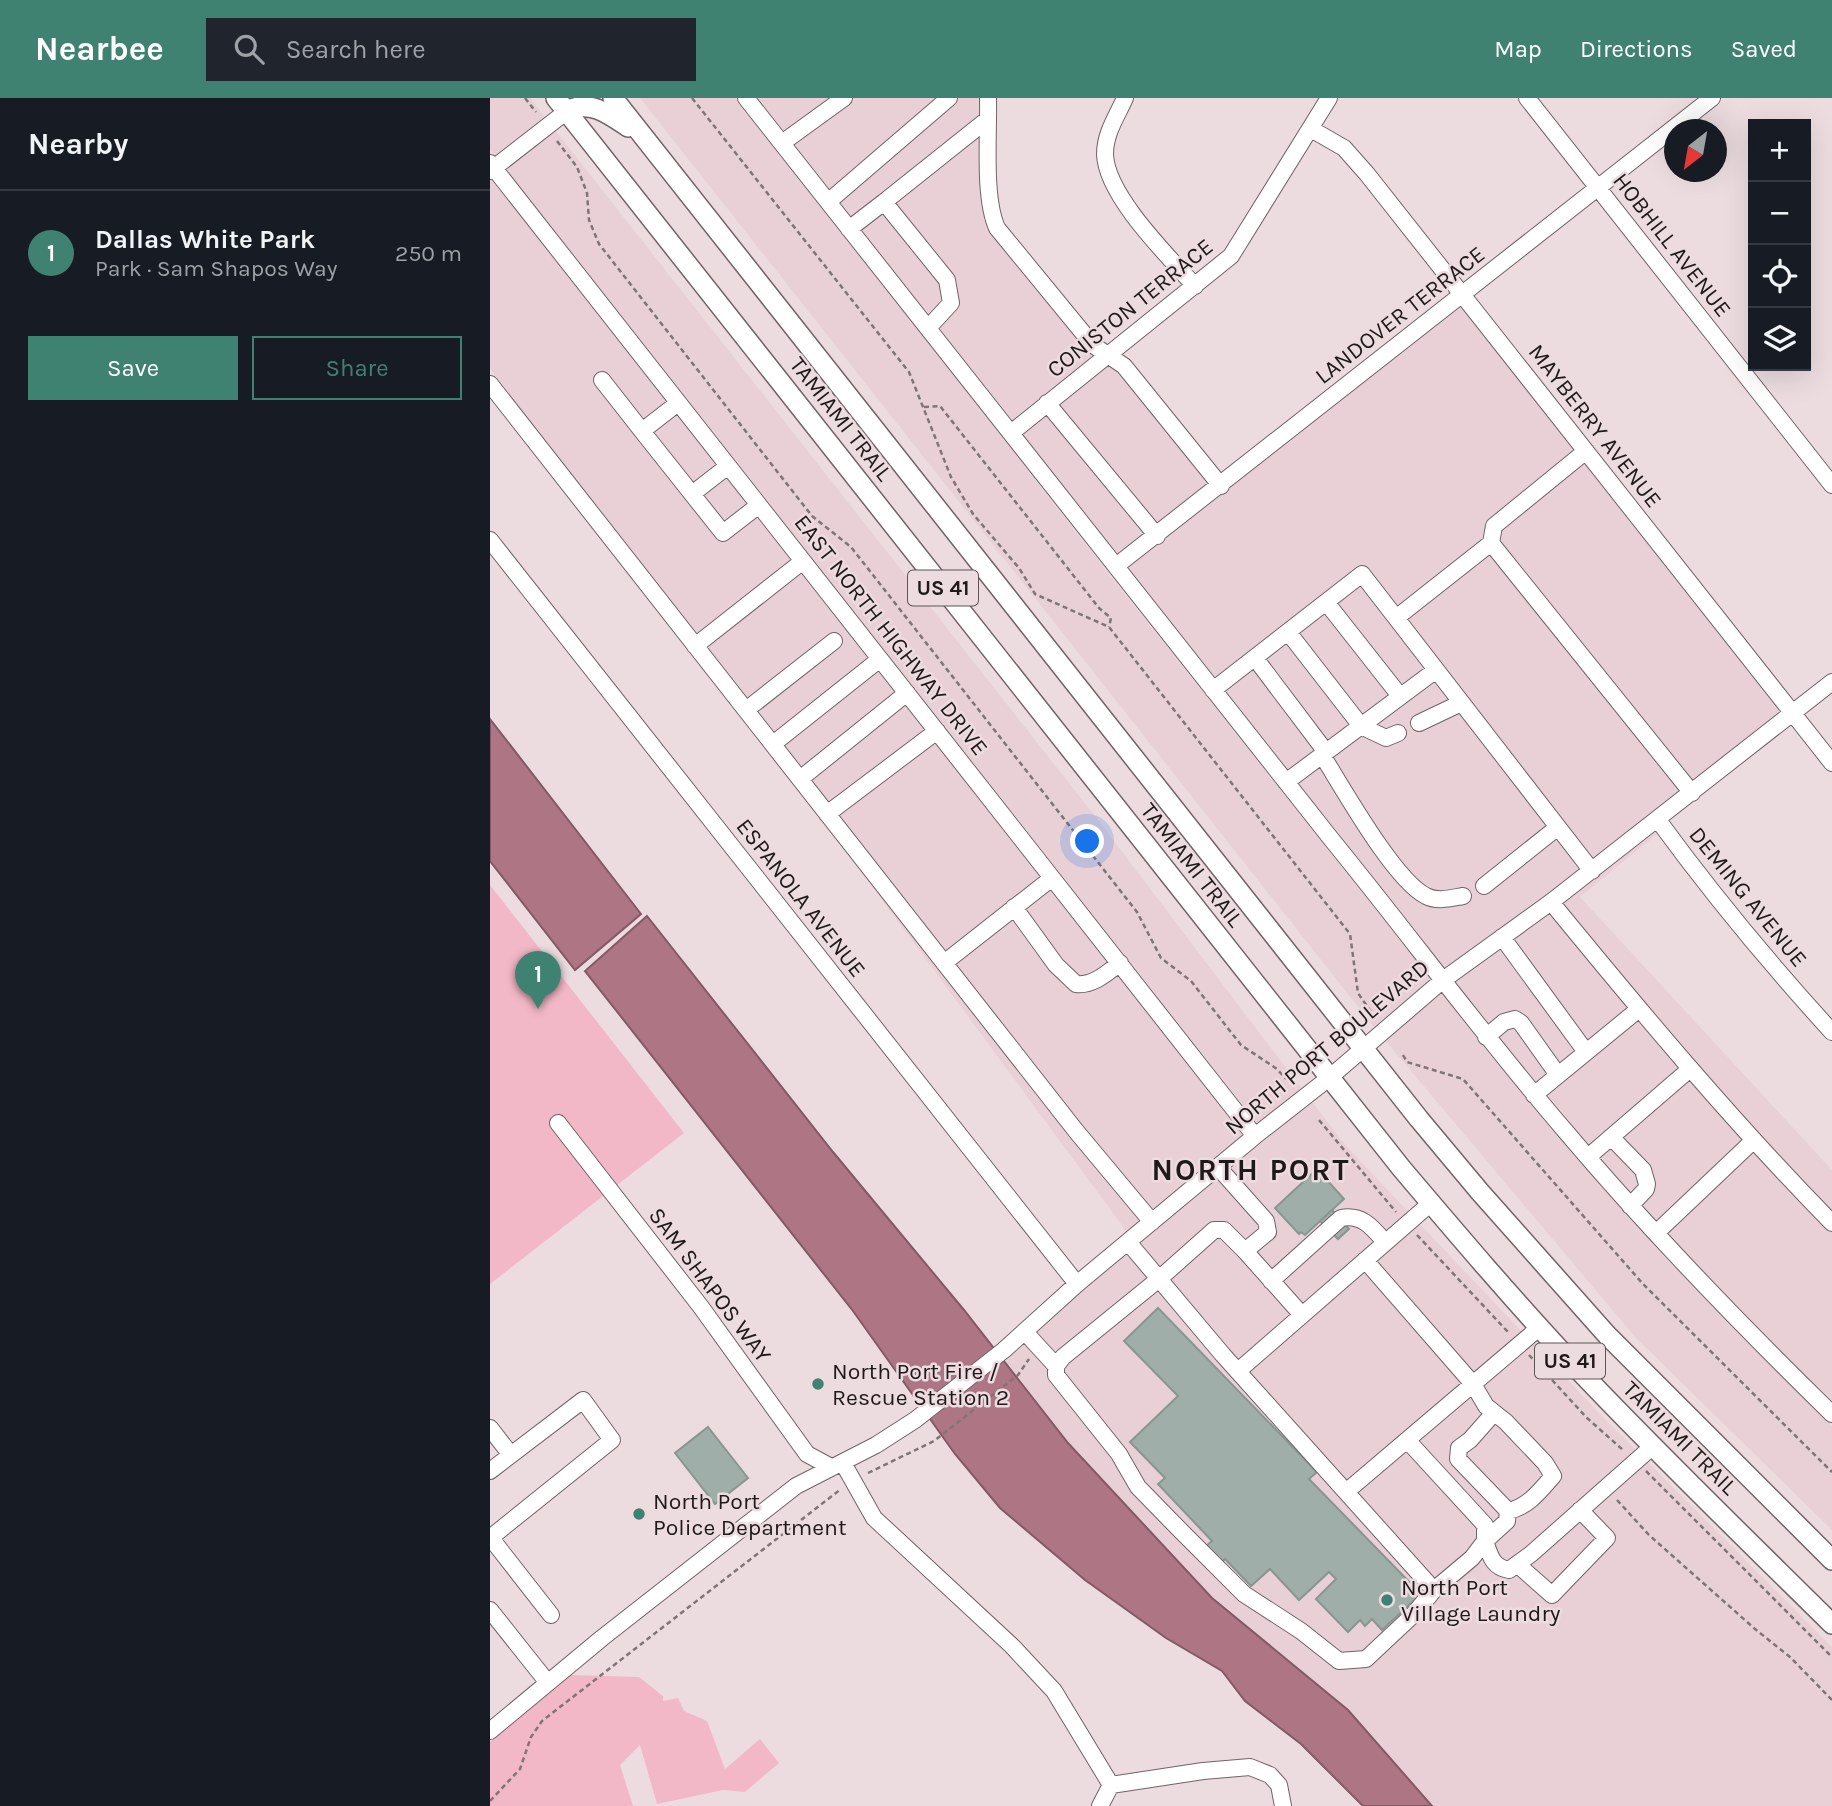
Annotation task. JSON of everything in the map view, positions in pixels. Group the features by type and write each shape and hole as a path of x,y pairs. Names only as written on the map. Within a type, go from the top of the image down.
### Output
{"main road":[{"name":"TAMIAMI TRAIL","path":"613,98 1362,1048 1480,1192 1607,1335 1832,1560"},
{"name":"TAMIAMI TRAIL","path":"561,104 1329,1078 1431,1203 1540,1328 1653,1446 1832,1624"},
{"path":"561,104 586,105 605,112 644,137"}],"street":[{"path":"746,98 1486,1037 1630,1206 1832,1414"},
{"path":"782,143 844,98"},
{"path":"828,202 949,98"},
{"path":"988,98 989,188 992,216 997,228 1093,345 1124,366 1221,486"},
{"path":"1125,98 1107,138 1105,155 1108,174 1120,197 1195,286"},
{"name":"CONISTON TERRACE","path":"1011,433 1195,286 1238,248 1329,98"},
{"name":"HOBHILL AVENUE","path":"1527,98 1832,485"},
{"name":"LANDOVER TERRACE","path":"1116,566 1713,98"},
{"path":"491,168 561,104"},
{"path":"849,229 988,119"},
{"name":"MAYBERRY AVENUE","path":"1311,129 1349,153 1832,763"},
{"name":"EAST NORTH HIGHWAY DRIVE","path":"491,168 1255,1136"},
{"path":"884,202 947,280 951,303 928,328"},
{"path":"602,380 723,534 759,505"},
{"path":"490,384 1076,1130 1152,1222"},
{"path":"642,431 678,402"},
{"path":"1047,403 1157,536"},
{"path":"1395,618 1491,543 1494,526 1586,451"},
{"path":"692,494 728,466"},
{"name":"ESPANOLA AVENUE","path":"490,540 1077,1284"},
{"path":"1491,543 1692,793"},
{"path":"695,646 803,561"},
{"path":"1213,690 1362,574 1592,871"},
{"path":"1326,602 1400,696"},
{"path":"1288,632 1361,726 1386,738 1398,733"},
{"path":"746,710 834,640"},
{"path":"1255,658 1324,753 1382,849 1413,887 1427,897 1437,899 1463,896"},
{"path":"773,744 880,659"},
{"path":"1286,782 1436,670"},
{"name":"NORTH PORT BOULEVARD","path":"490,1731 796,1486 915,1420 1004,1350 1077,1284 1329,1078 1443,980 1592,871 1832,682"},
{"path":"800,779 907,693"},
{"path":"1419,723 1461,703"},
{"path":"827,814 937,731"},
{"name":"DEMING AVENUE","path":"1658,820 1751,941 1832,1032"},
{"path":"1484,886 1558,827"},
{"path":"944,962 1052,878"},
{"path":"1551,902 1690,1069 1832,1223"},
{"path":"1014,907 1056,965 1076,984 1085,985 1094,981 1120,963"},
{"path":"1502,937 1586,1052"},
{"path":"1534,1095 1639,1009"},
{"path":"1486,1037 1503,1021 1515,1019 1521,1023 1558,1075"},
{"path":"1588,1157 1690,1069"},
{"name":"SAM SHAPOS WAY","path":"558,1123 701,1307 807,1454 837,1465"},
{"path":"1611,1137 1646,1176 1646,1189 1630,1206"},
{"path":"1656,1233 1754,1140"},
{"path":"1218,1167 1266,1221 1268,1232 1245,1251"},
{"path":"1238,1371 1431,1203"},
{"path":"1271,1281 1341,1218 1353,1217 1365,1221 1385,1242"},
{"path":"1302,1315 1224,1230 1214,1230 1160,1279 1063,1357 1056,1366 1056,1375 1119,1454 1138,1487 1244,1594 1301,1631 1339,1661 1366,1659 1507,1521 1508,1511 1458,1459 1459,1448 1470,1440 1493,1414"},
{"path":"1128,1242 1238,1371 1434,1590"},
{"path":"1365,1259 1473,1384 1493,1414 1506,1422 1545,1463 1553,1476 1536,1497 1518,1509 1508,1511"},
{"path":"1347,1491 1540,1328"},
{"path":"1025,1332 1056,1366"},
{"path":"490,1471 583,1400 612,1440 490,1537 551,1615"},
{"path":"490,1428 512,1455"},
{"path":"1407,1440 1485,1525 1485,1541 1493,1562 1500,1569 1509,1570 1653,1446"},
{"path":"837,1465 853,1480 874,1518 1039,1673 1054,1691 1111,1785"},
{"path":"1517,1564 1552,1595 1607,1538 1580,1510"},
{"path":"490,1610 548,1683"},
{"path":"1111,1785 1250,1767 1270,1775 1279,1785 1283,1806"},
{"path":"1101,1806 1111,1785"}],"path":[{"path":"525,98 536,112"},
{"path":"692,98 909,372 951,477 973,514 1035,593 1109,627 1350,934 1358,993 1371,1012"},
{"path":"557,141 577,167 587,193 589,220 599,244 812,516 850,547 1137,912 1161,958 1191,981 1241,1045 1277,1069 1286,1079"},
{"path":"923,407 940,406 1098,608 1111,618 1109,627"},
{"path":"1403,1055 1408,1062 1463,1079 1643,1284 1832,1472"},
{"path":"1319,1120 1406,1224 1587,1418 1636,1461 1832,1657"},
{"path":"490,1801 520,1769 531,1737 542,1721 853,1480 934,1441 1018,1374 1039,1347"},
{"path":"1606,1487 1649,1535 1790,1657 1832,1700"}],"shaded area":[{"path":"490,98 530,98 545,117 496,157 490,150"},
{"path":"640,98 736,98 1431,979 1374,1027"},
{"path":"758,98 980,98 984,220 991,233 1087,351 1094,356 1013,422"},
{"path":"555,130 1098,820 1302,1089 1258,1124 506,169"},
{"path":"492,180 1244,1135 1127,1232 490,368"},
{"path":"1461,306 1780,713 1547,895 1445,968 1128,568"},
{"path":"1107,366 1118,373 1209,485 1118,555 1023,434"},
{"path":"490,719 641,914 575,970 490,861"},
{"path":"1656,832 1657,834 1580,897 1832,1170 1832,1402 1713,1282 1640,1203 1501,1042 1455,981"},
{"path":"490,885 684,1133 490,1284"},
{"path":"647,916 1068,1443 1212,1598 1348,1710 1432,1806 1363,1806 1301,1744 1245,1701 1222,1671 1166,1638 1085,1580 1000,1508 955,1454 853,1311 585,971"},
{"path":"1441,992 1489,1054 1628,1216 1832,1426 1832,1530 1636,1338 1384,1039"},
{"path":"1312,1102 1346,1146 1598,1412 1832,1647 1832,1806 1432,1806 1348,1710 1212,1598 1068,1443 1005,1362 1082,1291"},
{"path":"570,1675 639,1677 663,1696 663,1701 678,1698 684,1711 707,1721 725,1769 760,1739 779,1763 745,1792 723,1790 657,1804 640,1745 620,1765 633,1806 490,1806 490,1742"}],"building":[{"path":"1317,1169 1344,1199 1305,1235 1301,1232 1299,1234 1275,1208"},
{"path":"1332,1210 1349,1229 1338,1239 1320,1221"},
{"path":"1158,1308 1317,1472 1309,1479 1421,1594 1382,1630 1372,1619 1365,1626 1360,1620 1348,1632 1316,1599 1336,1579 1329,1572 1299,1600 1270,1569 1251,1586 1225,1559 1222,1562 1206,1546 1212,1541 1158,1484 1165,1478 1130,1442 1178,1396 1124,1341"},
{"path":"708,1427 748,1478 715,1504 675,1453"}],"place":[{"name":"Dallas White Park","path":"538,1009"},
{"name":"North Port Fire / Rescue Station 2","path":"818,1384"},
{"name":"North Port Police Department","path":"639,1514"},
{"name":"North Port Village Laundry","path":"1387,1600"}],"district":[{"name":"NORTH PORT","path":"1251,1170"}]}
